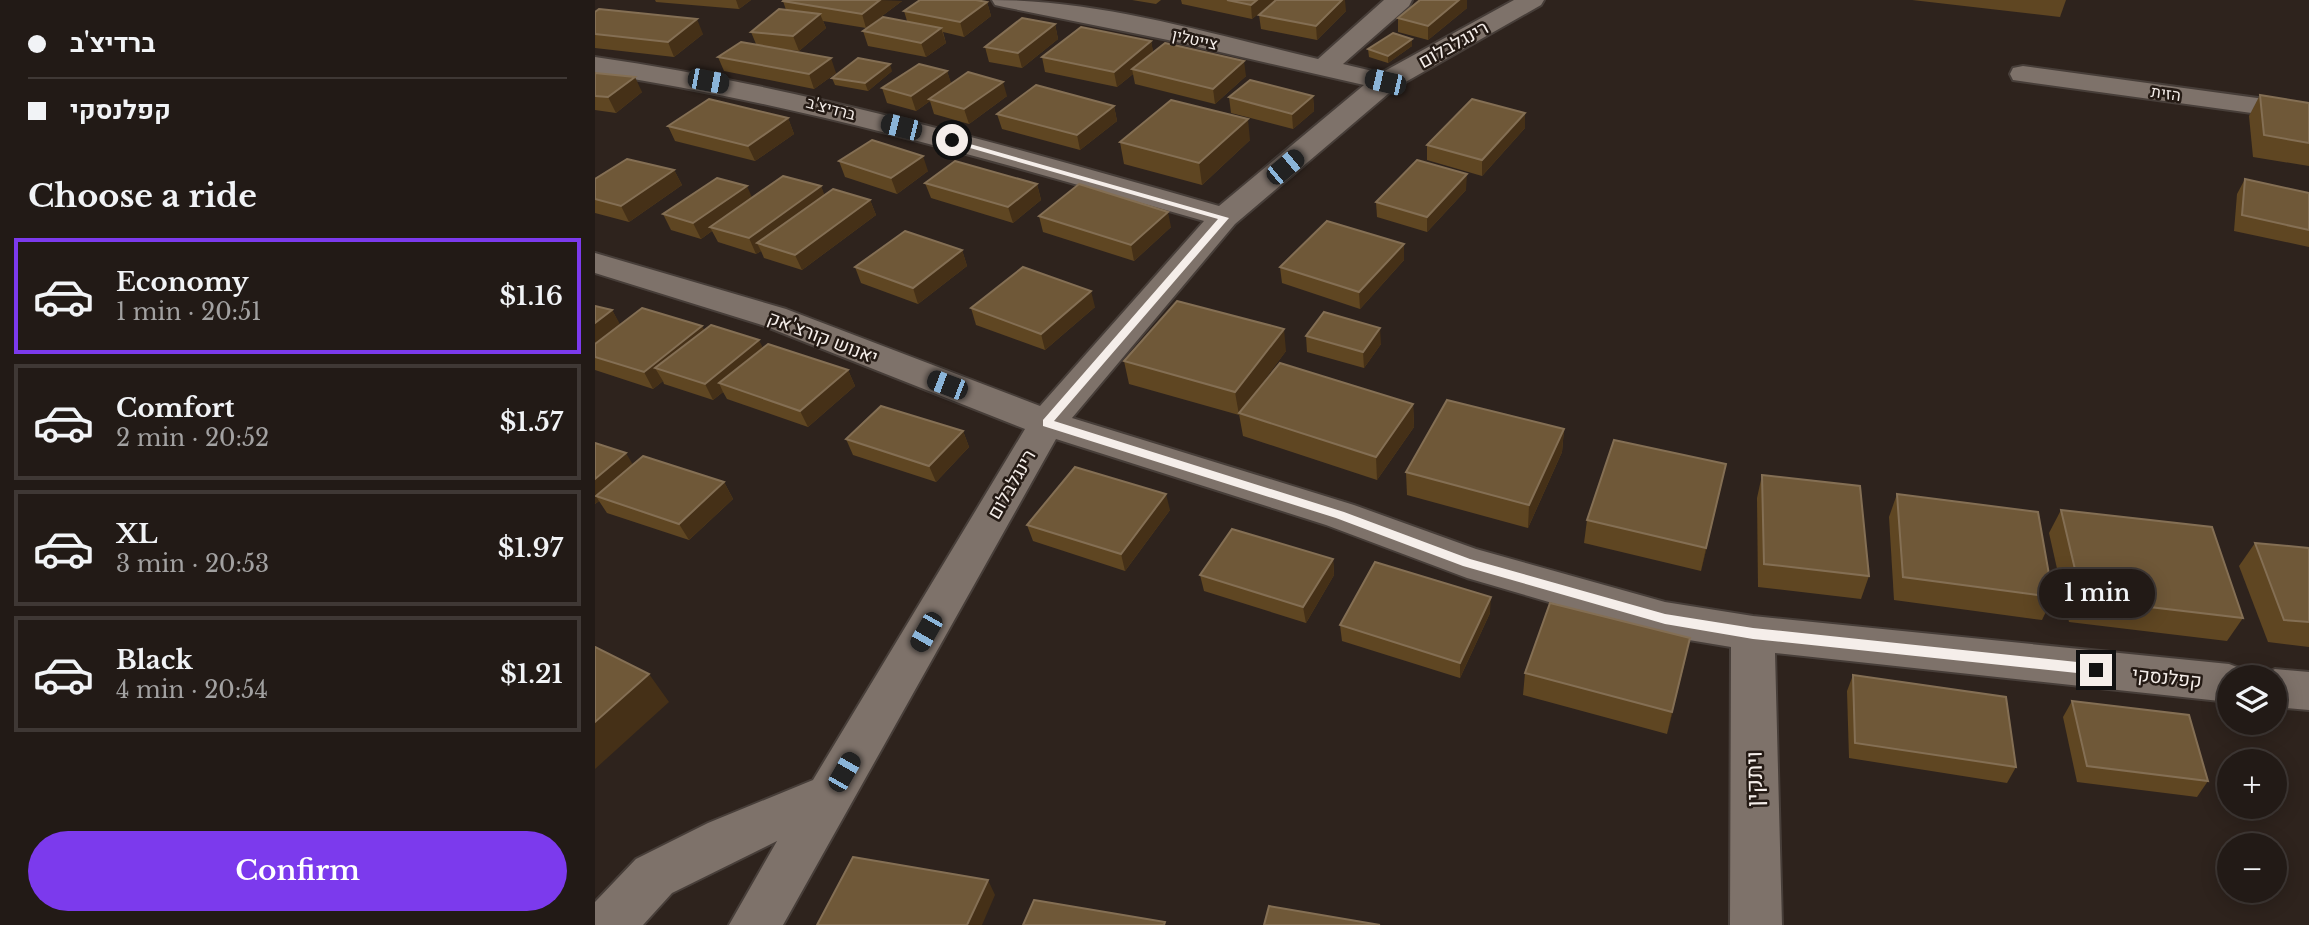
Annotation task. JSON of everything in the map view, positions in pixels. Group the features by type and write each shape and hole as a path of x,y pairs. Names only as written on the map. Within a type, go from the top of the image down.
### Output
{"street":[{"name":"צייטלין","path":"1003,0 1168,32 1385,82"},
{"path":"1323,68 1400,1 1396,0"},
{"name":"רינגלבלום","path":"755,925 1047,423 1224,218 1385,82 1532,0"},
{"name":"ברדיצ'ב","path":"595,65 772,93 952,140 1224,218"},
{"name":"הזית","path":"2023,74 2309,113"},
{"name":"יאנוש קורצ'אק","path":"595,263 774,317 1047,423"},
{"name":"קפלנסקי","path":"1047,423 1340,515 1467,562 1665,619 1753,634 2217,682"},
{"name":"ויתקין","path":"1753,634 1756,925"},
{"path":"2287,689 2309,691"},
{"path":"608,925 654,876 726,839 831,795"}],"building":[{"path":"784,0 880,0 862,14"},
{"path":"920,0 987,2 960,22 904,11"},
{"path":"1227,0 1257,0 1251,5"},
{"path":"1276,0 1342,0 1316,26 1259,15"},
{"path":"1420,0 1459,0 1428,26 1398,18"},
{"path":"599,9 697,19 668,42 595,34 595,12"},
{"path":"779,9 820,14 793,36 751,32"},
{"path":"883,17 941,28 921,43 863,31"},
{"path":"1022,18 1055,24 1018,53 985,47"},
{"path":"1081,27 1151,41 1114,72 1042,57"},
{"path":"1393,33 1412,39 1388,56 1368,49"},
{"path":"741,42 831,58 809,74 718,57"},
{"path":"1165,43 1244,61 1213,89 1132,69"},
{"path":"858,58 890,64 865,83 832,78"},
{"path":"919,64 947,71 911,96 882,88"},
{"path":"968,72 1003,82 964,109 929,99"},
{"path":"595,73 635,77 608,97 595,96"},
{"path":"1250,80 1313,96 1292,114 1229,97"},
{"path":"1036,85 1114,106 1077,135 997,114"},
{"path":"2260,95 2309,103 2309,143 2264,135"},
{"path":"709,99 788,118 748,146 668,126"},
{"path":"1472,99 1525,113 1482,160 1427,145"},
{"path":"1171,100 1248,119 1199,163 1120,142"},
{"path":"872,140 923,156 891,178 839,161"},
{"path":"627,159 674,170 621,206 595,199 595,179"},
{"path":"1417,160 1467,174 1427,217 1376,202"},
{"path":"955,161 1037,184 1008,207 925,183"},
{"path":"783,176 821,186 749,238 710,227"},
{"path":"717,178 747,186 693,223 663,214"},
{"path":"2245,179 2309,193 2309,230 2242,215"},
{"path":"1079,184 1168,212 1131,245 1039,216"},
{"path":"833,189 870,200 795,255 757,243"},
{"path":"1327,221 1404,244 1359,292 1280,267"},
{"path":"905,231 962,250 913,288 855,267"},
{"path":"1023,267 1091,291 1041,334 971,308"},
{"path":"1177,301 1284,329 1235,392 1124,361"},
{"path":"595,306 612,310 595,323"},
{"path":"642,308 702,326 644,372 595,357 595,344"},
{"path":"1324,312 1380,328 1363,352 1306,336"},
{"path":"711,325 759,340 705,384 655,368"},
{"path":"768,344 848,370 800,411 719,383"},
{"path":"1280,363 1413,404 1376,457 1239,413"},
{"path":"1447,400 1564,429 1529,505 1406,472"},
{"path":"881,406 963,431 929,466 846,439"},
{"path":"1614,440 1726,464 1706,548 1587,520"},
{"path":"595,443 626,453 595,479"},
{"path":"643,456 724,482 679,524 596,496"},
{"path":"1075,467 1166,494 1121,554 1027,525"},
{"path":"1762,475 1860,486 1869,576 1764,564"},
{"path":"1897,494 2038,512 2053,597 1903,577"},
{"path":"2061,510 2212,527 2243,618 2082,599"},
{"path":"1232,529 1333,559 1303,607 1200,575"},
{"path":"2255,543 2309,548 2309,622 2284,620"},
{"path":"1375,562 1491,597 1460,663 1340,625"},
{"path":"1550,603 1690,638 1672,712 1525,673"},
{"path":"595,647 649,674 595,722"},
{"path":"1853,675 2006,697 2016,767 1855,743"},
{"path":"2072,701 2189,715 2208,781 2087,766"},
{"path":"853,857 988,880 967,925 817,925"},
{"path":"1034,900 1165,922 1164,925 1023,925"},
{"path":"1269,906 1380,925 1264,925"}],"route":[{"path":"952,140 1224,218 1047,423 1340,515 1467,562 1665,619 1753,634 2096,670"}]}
